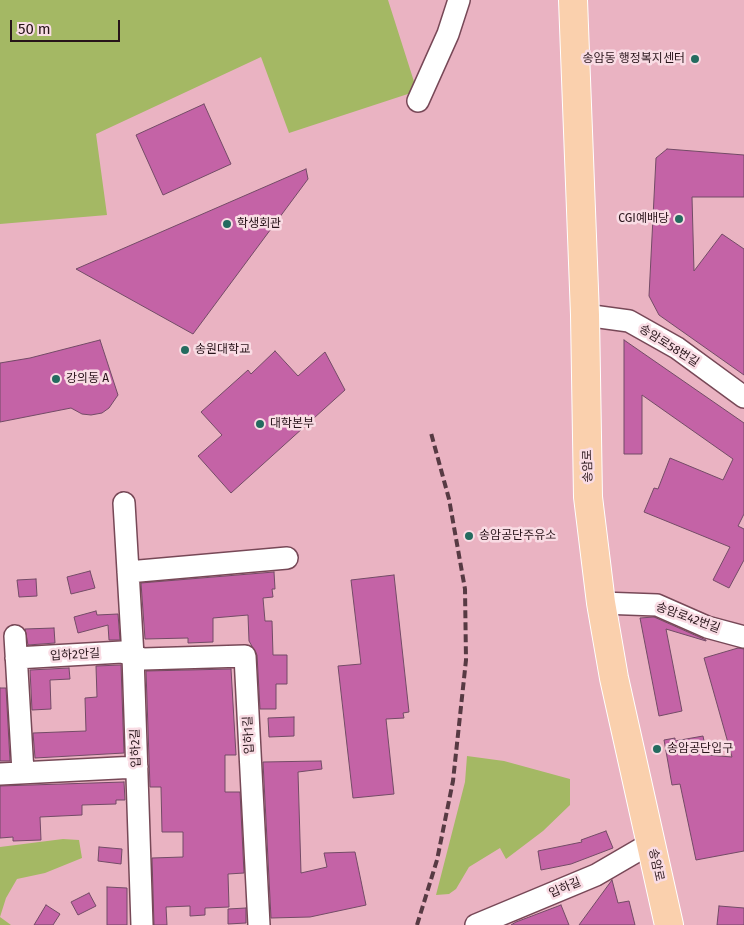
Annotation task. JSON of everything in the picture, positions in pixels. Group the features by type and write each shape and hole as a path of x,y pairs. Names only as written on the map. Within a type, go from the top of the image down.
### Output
{"main road":[{"name":"송암로","path":"573,0 585,316 588,497 601,603 614,678 669,925"}],"street":[{"path":"418,101 448,34 459,0"},
{"name":"송암로58번길","path":"585,316 628,321 677,348 744,397"},
{"name":"입하2길","path":"124,503 133,656 142,925"},
{"path":"128,572 287,558"},
{"name":"송암로42번길","path":"601,603 657,605 707,627 744,637"},
{"path":"15,636 23,772"},
{"name":"입하2안길","path":"16,658 122,652 133,656"},
{"name":"입하1길","path":"133,656 143,659 245,656 259,925"},
{"path":"0,774 137,767"},
{"name":"입하길","path":"476,925 596,875 651,843"}],"green space":[{"path":"0,0 388,0 417,91 289,133 261,57 96,134 107,215 0,224"},
{"path":"467,756 504,761 570,779 570,805 543,831 506,859 500,848 469,867 456,889 449,894 436,895 465,782"},
{"path":"63,839 79,840 82,858 45,873 17,879 6,898 0,917 0,847"},
{"path":"0,917 11,925 0,925"}],"building":[{"path":"204,104 231,164 163,195 136,135"},
{"name":"CGI예배당","path":"667,149 744,155 744,197 692,197 694,271 722,234 744,249 744,375 659,315 649,296 656,158"},
{"name":"학생회관","path":"306,169 308,179 193,334 76,269"},
{"name":"강의동 A","path":"100,340 118,395 109,408 102,413 91,415 82,414 71,408 0,422 0,363 30,358"},
{"path":"624,340 744,423 744,514 738,526 744,529 744,560 729,588 713,580 730,547 644,512 654,488 658,489 670,458 723,480 733,459 642,395 642,454 624,454"},
{"name":"대학본부","path":"275,351 298,376 325,352 345,390 231,493 198,456 222,435 201,412 248,370 251,374"},
{"path":"90,571 95,588 71,594 67,577"},
{"path":"274,572 275,589 272,589 273,597 263,598 265,621 272,621 273,655 287,655 287,684 276,684 276,709 260,709 257,655 249,641 248,615 213,618 213,642 188,643 188,638 145,639 141,583"},
{"path":"394,575 409,712 403,713 404,718 386,719 394,794 353,798 338,666 361,664 351,580"},
{"path":"36,579 37,596 19,597 17,580"},
{"path":"96,611 97,615 118,614 120,640 109,640 108,625 78,633 74,617"},
{"path":"654,617 706,640 666,629 682,711 659,716 640,618"},
{"path":"54,628 55,643 28,645 25,629"},
{"path":"738,648 744,649 744,851 696,860 680,784 672,785 664,740 675,738 675,741 703,736 707,755 732,757 704,658"},
{"path":"121,665 124,753 35,758 33,733 86,731 85,698 97,697 96,666"},
{"path":"69,668 70,679 50,680 51,709 32,710 30,670"},
{"path":"231,669 236,755 225,755 225,792 240,792 244,873 228,874 229,907 205,908 205,915 190,916 190,906 166,907 167,925 154,925 152,858 183,857 183,832 162,832 161,787 150,787 146,671"},
{"path":"0,688 6,688 10,761 0,761"},
{"path":"294,717 294,736 269,737 268,718"},
{"path":"321,761 322,769 298,772 301,873 327,867 324,853 355,852 366,905 310,917 271,918 263,762"},
{"path":"124,782 125,800 116,800 116,804 82,805 82,815 40,817 41,840 13,841 13,837 0,838 0,786"},
{"path":"606,831 613,848 571,864 541,870 538,851 582,842 581,840"},
{"path":"99,847 122,849 121,864 98,861"},
{"path":"612,880 618,903 629,901 635,925 579,925"},
{"path":"107,887 127,888 127,925 107,925"},
{"path":"89,893 96,906 78,915 71,902"},
{"path":"46,905 60,914 53,925 34,925"},
{"path":"561,905 569,925 511,925 516,922"},
{"path":"719,906 744,908 744,925 717,925"},
{"path":"246,908 246,923 228,924 228,909"}],"railway":[{"path":"417,925 437,860 453,781 466,660 465,589 449,499 431,433"}],"place":[{"name":"송암동 행정복지센터","path":"695,59"},
{"name":"CGI예배당","path":"679,219"},
{"name":"학생회관","path":"227,224"},
{"name":"송원대학교","path":"185,350"},
{"name":"강의동 A","path":"56,379"},
{"name":"대학본부","path":"260,424"},
{"name":"송암공단주유소","path":"469,536"},
{"name":"송암공단입구","path":"657,749"}]}
